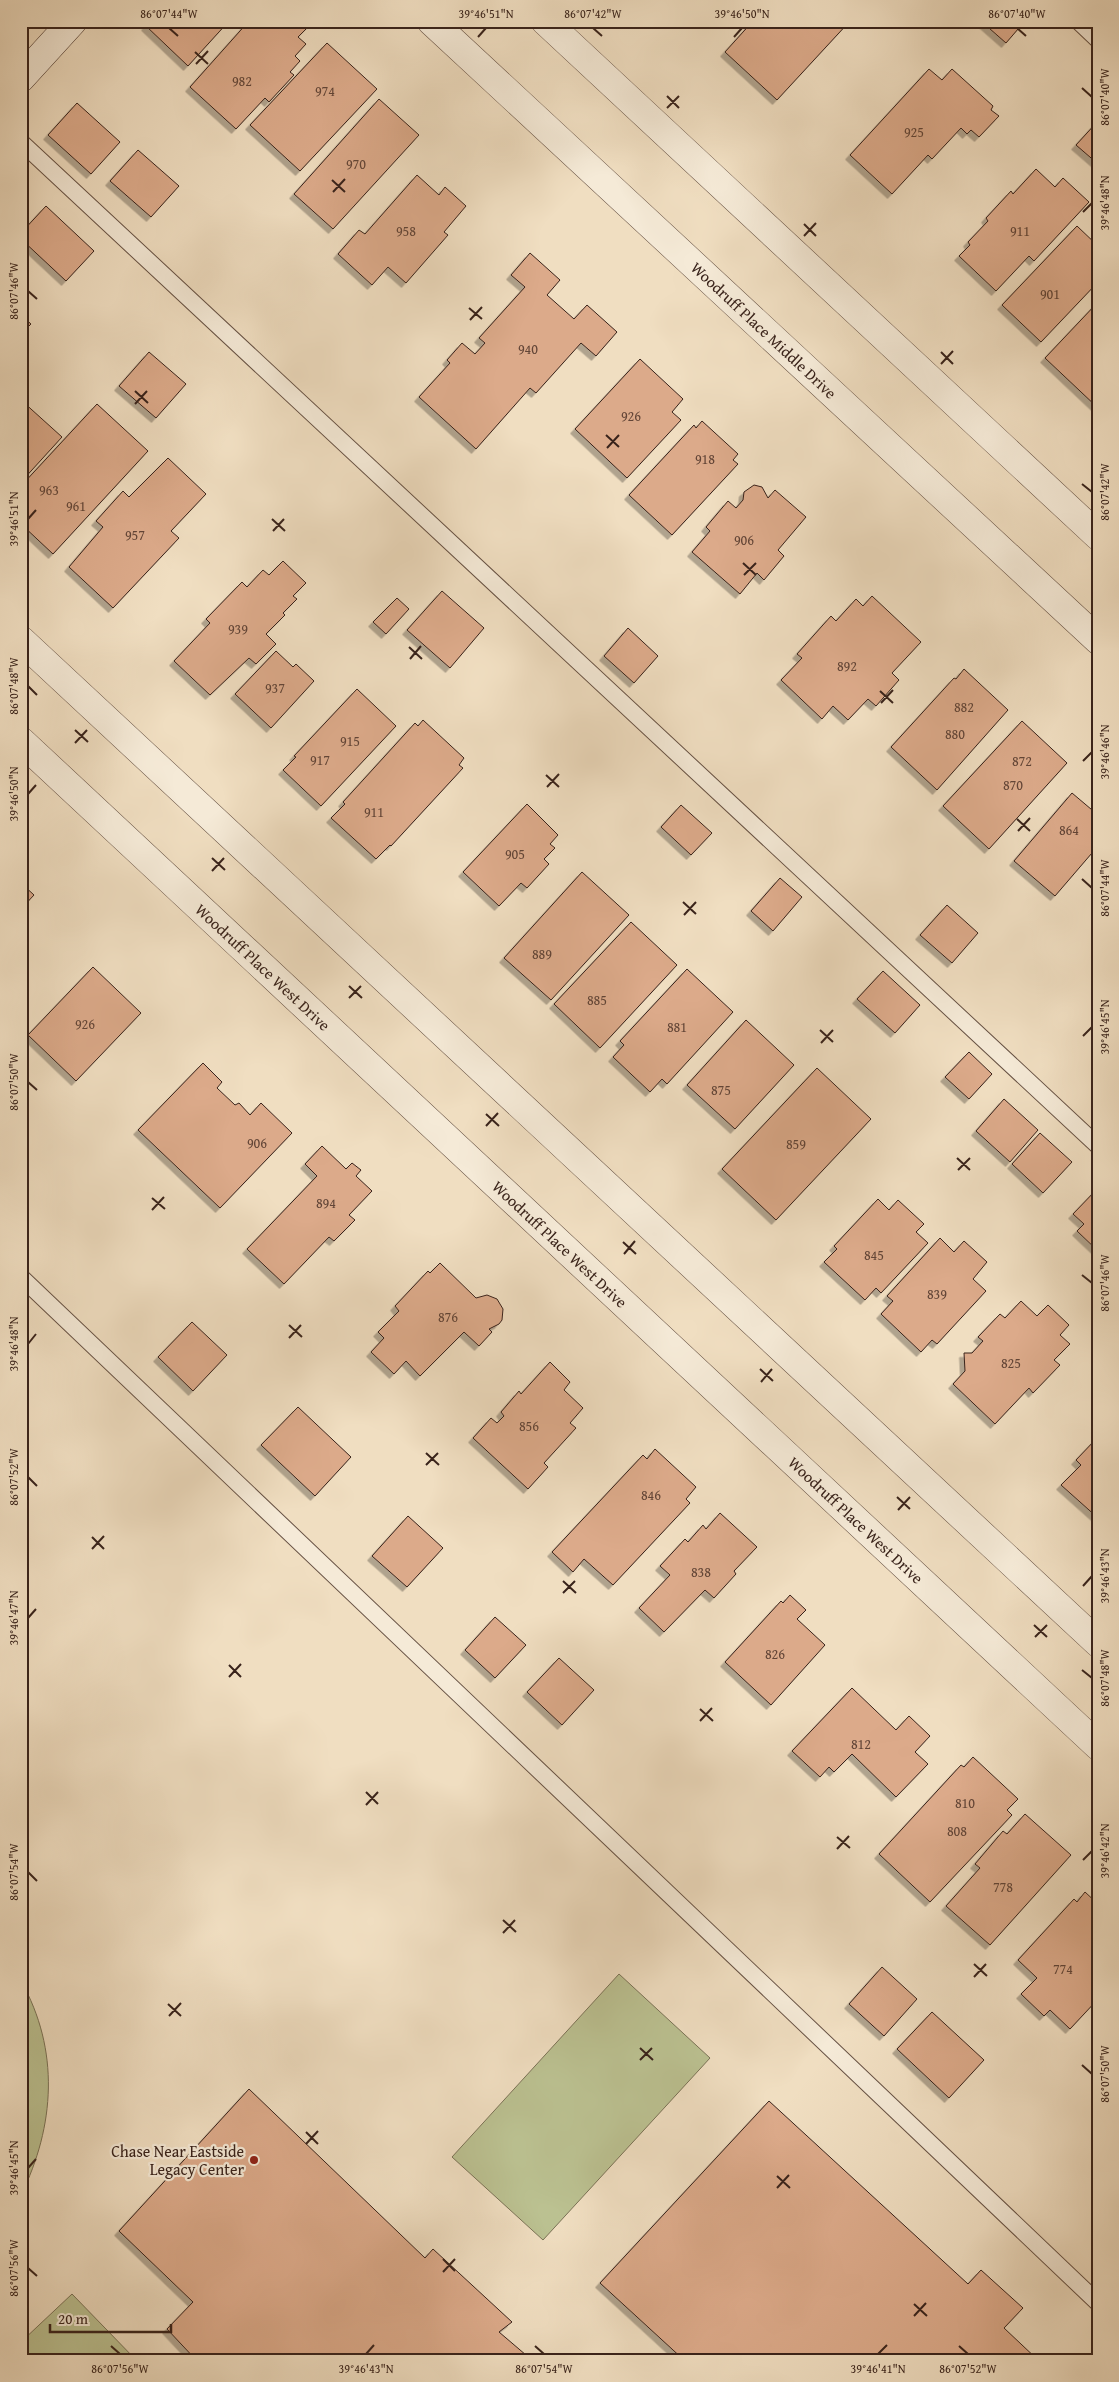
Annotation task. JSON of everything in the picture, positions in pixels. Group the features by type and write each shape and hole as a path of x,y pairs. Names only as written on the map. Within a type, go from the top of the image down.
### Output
{"street":[{"path":"21,78 73,21"},
{"name":"Woodruff Place Middle Drive","path":"431,21 1098,640"},
{"path":"545,21 1098,536"},
{"path":"21,640 1098,1643"},
{"name":"Woodruff Place West Drive","path":"21,741 1098,1746"}],"lane":[{"path":"1078,21 1098,40"},
{"path":"21,142 1098,1146"},
{"path":"21,1277 1098,2303"}],"green space":[{"path":"619,1974 710,2058 543,2240 452,2157"},
{"path":"21,1981 34,2007 42,2034 47,2061 48,2088 41,2142 21,2195"},
{"path":"72,2294 137,2361 21,2361 21,2342"}],"building":[{"path":"150,21 229,21 188,66 146,26"},
{"path":"257,21 310,21 312,23 298,37 306,44 295,56 300,61 290,72 294,75 269,102 265,98 236,129 190,87 248,22 253,26"},
{"path":"753,21 850,21 777,100 725,52"},
{"path":"981,21 1025,21 1006,43"},
{"path":"327,43 377,89 300,171 250,125"},
{"path":"929,69 942,80 952,69 993,106 991,110 999,116 979,137 971,130 967,134 961,128 932,159 928,155 892,194 850,155"},
{"path":"379,99 419,135 333,229 294,194"},
{"path":"77,103 120,142 91,174 48,135"},
{"path":"1098,121 1098,164 1076,145"},
{"path":"138,150 179,186 151,217 110,181"},
{"path":"1036,169 1055,187 1063,178 1089,202 1034,261 1029,256 996,291 959,256 970,245 968,242 988,221 986,218 1011,191 1013,194"},
{"path":"417,175 439,195 445,187 466,206 444,232 448,235 406,283 388,267 372,285 338,254 359,230 365,234"},
{"path":"46,206 94,251 66,281 21,239 21,233"},
{"path":"1077,226 1098,246 1098,282 1041,342 1002,305"},
{"path":"530,253 560,280 547,295 574,319 587,305 617,332 596,356 581,343 536,393 530,388 476,449 419,397 450,363 447,360 462,343 475,354 485,343 479,338 525,287 511,275"},
{"path":"1098,302 1098,408 1045,358"},
{"path":"21,315 31,324 21,334"},
{"path":"149,352 186,384 156,418 119,386"},
{"path":"640,359 683,399 672,412 681,420 627,478 575,429"},
{"path":"21,400 62,437 21,482"},
{"path":"97,404 148,451 53,554 21,524 21,486"},
{"path":"702,421 738,454 733,460 738,464 672,535 629,495 694,425 696,428"},
{"path":"168,458 206,494 171,531 179,538 113,608 69,567 103,527 96,521 123,491 129,497"},
{"path":"754,485 762,487 768,498 775,490 806,517 778,550 784,556 764,580 757,573 740,594 692,552 710,531 706,527 728,501 736,508 743,500 744,492"},
{"path":"283,561 306,583 293,596 297,599 283,613 285,615 266,634 276,644 256,664 249,658 210,695 174,661 210,623 206,619 242,582 247,587 263,570 269,575"},
{"path":"442,591 484,628 450,668 407,630"},
{"path":"872,596 921,642 892,673 899,680 876,706 868,699 848,720 833,706 822,719 781,680 802,658 797,654 831,616 836,621 856,599 863,606"},
{"path":"397,598 409,609 386,634 373,622"},
{"path":"628,628 658,656 634,683 604,656"},
{"path":"276,651 293,667 296,664 314,681 271,728 235,694"},
{"path":"964,669 1008,710 937,790 891,747"},
{"path":"357,689 396,726 321,806 283,770"},
{"path":"423,720 464,758 459,765 463,768 391,846 376,859 331,818 345,804 343,802 415,723 418,726"},
{"path":"1022,721 1067,763 989,849 943,806"},
{"path":"1072,793 1098,815 1098,846 1055,896 1014,861"},
{"path":"527,804 558,835 550,844 555,848 544,859 549,864 527,888 521,883 499,906 463,872"},
{"path":"681,805 712,833 691,855 661,827"},
{"path":"582,872 629,915 551,1000 504,958"},
{"path":"780,878 802,897 773,931 751,911"},
{"path":"21,883 34,895 21,909"},
{"path":"947,905 978,933 952,963 920,935"},
{"path":"631,922 677,965 600,1048 554,1004"},
{"path":"93,967 141,1013 76,1081 28,1035"},
{"path":"687,969 733,1012 667,1084 662,1079 650,1092 613,1057 624,1045 620,1041"},
{"path":"883,971 920,1005 895,1033 857,999"},
{"path":"746,1020 794,1065 735,1129 687,1085"},
{"path":"969,1052 992,1074 969,1099 945,1077"},
{"path":"203,1063 222,1082 217,1088 235,1105 239,1103 250,1115 261,1103 292,1133 220,1208 138,1130"},
{"path":"817,1068 871,1119 776,1220 722,1169"},
{"path":"1004,1099 1038,1130 1010,1162 976,1131"},
{"path":"1040,1133 1072,1162 1043,1193 1012,1164"},
{"path":"322,1146 346,1169 352,1163 361,1170 356,1176 372,1191 349,1215 355,1220 334,1241 329,1237 284,1284 247,1249 317,1176 305,1164"},
{"path":"1098,1188 1098,1251 1077,1231 1084,1224 1073,1214"},
{"path":"878,1199 889,1210 898,1200 924,1224 916,1232 928,1243 881,1293 876,1288 865,1300 824,1262 837,1249 834,1246"},
{"path":"940,1238 954,1252 964,1241 987,1262 973,1279 986,1291 937,1344 932,1340 921,1352 881,1314 893,1301 887,1296"},
{"path":"440,1263 476,1298 487,1295 497,1299 503,1309 502,1320 499,1324 489,1329 492,1332 479,1346 464,1332 420,1376 406,1361 394,1374 371,1352 384,1338 378,1332 399,1311 395,1306 428,1271 430,1273"},
{"path":"1021,1301 1037,1316 1048,1305 1069,1325 1060,1335 1070,1344 1054,1360 1060,1365 1033,1393 1029,1388 995,1424 953,1384 965,1371 964,1353 972,1353 983,1341 978,1337 1000,1314 1005,1318"},
{"path":"192,1322 227,1355 193,1391 158,1357"},
{"path":"550,1362 570,1382 564,1390 583,1408 570,1423 576,1428 544,1463 548,1467 528,1489 473,1438 491,1418 497,1423 504,1416 501,1412 519,1391 521,1394"},
{"path":"298,1407 351,1457 315,1496 261,1445"},
{"path":"1097,1438 1098,1518 1061,1485 1081,1465 1076,1460"},
{"path":"655,1449 696,1487 686,1499 690,1503 613,1585 584,1559 573,1572 552,1552 643,1455 647,1459"},
{"path":"720,1513 757,1547 734,1571 736,1574 714,1598 705,1590 664,1632 639,1608 670,1575 660,1566 685,1539 688,1542 703,1525 706,1529"},
{"path":"408,1516 443,1548 407,1587 372,1556"},
{"path":"790,1595 806,1610 797,1619 825,1645 771,1705 725,1662 781,1601 783,1603"},
{"path":"495,1617 526,1645 495,1678 465,1650"},
{"path":"559,1658 594,1690 562,1725 527,1692"},
{"path":"852,1688 896,1730 909,1716 930,1736 915,1752 928,1764 896,1797 852,1754 834,1772 829,1767 820,1777 792,1751"},
{"path":"973,1757 1018,1799 1007,1810 1012,1815 930,1902 879,1854 961,1765 964,1767"},
{"path":"1025,1814 1071,1855 990,1945 946,1906 980,1868 975,1864 1003,1831 1007,1834"},
{"path":"1085,1892 1098,1904 1098,1999 1070,2029 1050,2010 1044,2016 1021,1994 1037,1978 1018,1960 1074,1899 1077,1902"},
{"path":"882,1967 917,1999 884,2036 849,2004"},
{"path":"932,2012 984,2060 949,2098 897,2049"},
{"name":"Chase Near Eastside Legacy Center","path":"249,2089 425,2258 433,2249 512,2322 499,2332 533,2361 197,2361 167,2329 193,2302 119,2231"},
{"path":"769,2101 968,2284 981,2270 1023,2308 1004,2328 1039,2361 685,2361 600,2283"}],"place":[{"name":"Chase Near Eastside Legacy Center","path":"254,2160"}]}
